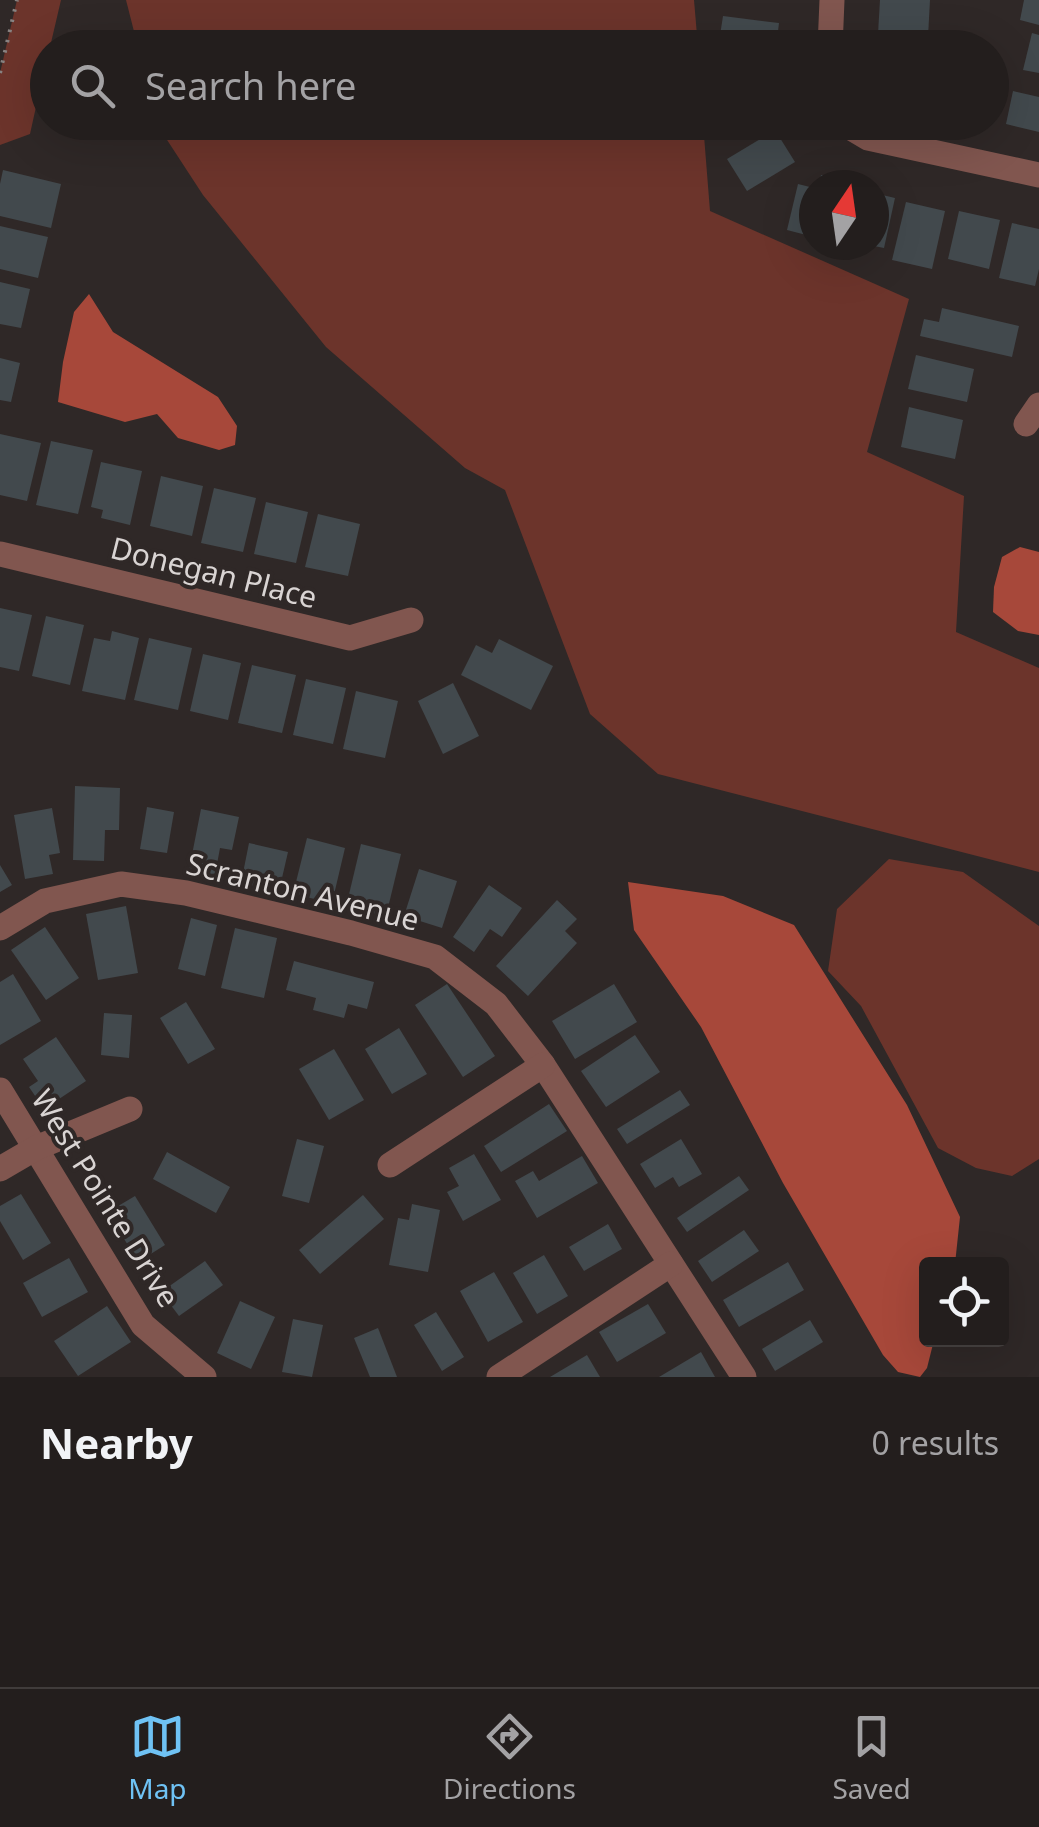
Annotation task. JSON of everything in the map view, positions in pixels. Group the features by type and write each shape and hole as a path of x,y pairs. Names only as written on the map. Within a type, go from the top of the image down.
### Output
{"street":[{"path":"831,30 832,0"},
{"path":"877,140 1039,176"},
{"name":"Donegan Place","path":"0,554 350,638 411,620"},
{"name":"Scranton Avenue","path":"0,928 45,901 121,884 186,894 435,957 496,1004 543,1064 744,1377"},
{"path":"390,1165 543,1064"},
{"name":"West Pointe Drive","path":"0,1090 143,1325 204,1377"},
{"path":"0,1169 36,1148 130,1109"},
{"path":"499,1377 671,1264"}],"path":[{"path":"0,72 17,0"}],"shaded area":[{"path":"17,0 61,0 54,30 30,30 30,134 0,145 0,73"},
{"path":"126,0 694,0 697,30 134,30"},
{"path":"167,140 704,140 710,211 799,250 799,260 821,260 909,299 867,452 964,496 956,632 1039,668 1039,872 658,774 590,714 505,490 465,468 326,347 203,195"},
{"path":"89,294 113,332 218,397 237,426 235,445 219,450 178,438 157,414 125,422 58,402 74,312"},
{"path":"1020,547 1039,552 1039,635 1018,631 993,612 994,587 1002,557"},
{"path":"889,859 963,872 1039,926 1039,1159 1012,1176 976,1168 938,1148 861,1006 828,971 837,909"},
{"path":"628,882 723,896 794,925 907,1105 960,1217 956,1257 919,1257 919,1347 932,1347 927,1368 920,1377 898,1372 883,1355 783,1183 701,1027 634,930"}],"building":[{"path":"880,0 930,0 928,30 878,30"},
{"path":"1024,0 1039,0 1039,25 1020,20"},
{"path":"723,16 779,23 778,30 721,30"},
{"path":"1032,33 1039,35 1039,73 1023,70"},
{"path":"1013,91 1039,97 1039,132 1009,125"},
{"path":"758,140 781,140 795,162 747,191 727,159"},
{"path":"3,170 61,184 51,228 0,216"},
{"path":"798,184 799,184 799,233 787,230"},
{"path":"889,197 895,198 889,225"},
{"path":"906,202 945,211 932,269 892,260"},
{"path":"959,211 1000,220 989,269 948,259"},
{"path":"1012,223 1039,229 1035,286 999,278"},
{"path":"0,226 48,237 38,278 0,269"},
{"path":"0,282 30,289 21,328 0,324"},
{"path":"942,308 1019,326 1012,357 920,336 924,319 939,322"},
{"path":"916,355 974,369 967,402 908,389"},
{"path":"0,358 20,363 11,402 0,400"},
{"path":"909,407 963,420 955,459 901,447"},
{"path":"0,434 41,443 27,501 0,495"},
{"path":"51,441 93,450 78,514 36,505"},
{"path":"101,462 142,471 130,525 101,518 103,510 91,507"},
{"path":"161,476 203,486 192,536 150,526"},
{"path":"214,488 256,498 243,552 201,543"},
{"path":"266,502 308,512 296,563 254,554"},
{"path":"318,514 360,524 348,576 305,567"},
{"path":"0,608 32,615 19,671 0,667"},
{"path":"46,616 84,625 70,685 32,676"},
{"path":"112,631 139,638 125,700 82,691 94,638 110,641"},
{"path":"149,638 192,648 178,710 134,700"},
{"path":"499,639 553,666 531,710 461,675 476,645 492,653"},
{"path":"203,654 241,663 228,720 190,711"},
{"path":"252,665 296,675 282,733 238,723"},
{"path":"306,679 346,688 333,744 293,735"},
{"path":"453,683 479,736 443,754 418,701"},
{"path":"356,691 398,701 385,758 343,749"},
{"path":"75,786 120,788 119,830 105,830 104,861 73,860"},
{"path":"147,807 174,812 167,853 140,849"},
{"path":"52,808 60,853 49,855 53,874 25,879 14,815"},
{"path":"201,809 239,817 232,850 220,848 215,875 189,870"},
{"path":"307,838 345,848 332,903 293,894"},
{"path":"249,843 288,852 279,891 241,883"},
{"path":"361,844 401,854 386,916 346,907"},
{"path":"0,865 12,885 0,892"},
{"path":"419,869 457,881 442,928 404,916"},
{"path":"489,885 522,908 502,937 490,929 474,952 453,937"},
{"path":"557,900 577,919 565,931 577,943 528,996 496,966"},
{"path":"126,906 138,973 98,980 86,914"},
{"path":"191,918 217,925 205,976 178,969"},
{"path":"45,927 79,978 46,1000 11,950"},
{"path":"235,928 277,938 264,998 221,988"},
{"path":"294,961 374,982 367,1009 348,1004 344,1018 313,1010 316,998 286,990"},
{"path":"13,974 41,1021 0,1045 0,982"},
{"path":"447,984 495,1056 463,1077 415,1005"},
{"path":"614,984 637,1022 575,1059 552,1021"},
{"path":"186,1002 215,1049 188,1064 160,1018"},
{"path":"104,1013 132,1015 129,1058 101,1055"},
{"path":"399,1028 427,1074 392,1094 365,1049"},
{"path":"635,1035 660,1072 606,1107 581,1071"},
{"path":"56,1037 86,1081 44,1109 29,1087 38,1081 23,1059"},
{"path":"334,1049 364,1100 329,1120 299,1069"},
{"path":"680,1090 690,1105 627,1144 617,1129"},
{"path":"549,1104 567,1131 501,1172 484,1146"},
{"path":"297,1139 324,1146 309,1203 282,1196"},
{"path":"681,1139 702,1174 679,1187 673,1177 655,1188 640,1164"},
{"path":"167,1152 230,1187 216,1213 153,1179"},
{"path":"474,1154 501,1200 463,1221 447,1192 459,1186 449,1168"},
{"path":"582,1156 598,1183 537,1218 515,1181 533,1171 539,1181"},
{"path":"739,1176 749,1190 687,1232 677,1218"},
{"path":"21,1194 51,1243 23,1260 0,1221 0,1206"},
{"path":"363,1195 384,1219 320,1274 299,1250"},
{"path":"135,1196 165,1245 138,1262 108,1212"},
{"path":"412,1204 440,1210 428,1272 389,1265 398,1218 409,1220"},
{"path":"608,1224 622,1249 584,1271 569,1247"},
{"path":"744,1230 759,1251 712,1282 698,1261"},
{"path":"544,1255 568,1296 537,1314 513,1273"},
{"path":"69,1258 88,1292 42,1317 23,1283"},
{"path":"205,1261 223,1285 179,1316 161,1292"},
{"path":"788,1262 804,1290 739,1327 723,1300"},
{"path":"494,1272 523,1322 488,1342 460,1291"},
{"path":"240,1301 275,1317 251,1369 217,1353"},
{"path":"648,1304 666,1333 617,1362 599,1332"},
{"path":"107,1306 131,1342 78,1376 54,1341"},
{"path":"436,1312 464,1357 442,1371 414,1325"},
{"path":"293,1319 323,1325 312,1377 282,1372"},
{"path":"810,1320 823,1342 775,1371 762,1349"},
{"path":"378,1328 397,1377 370,1377 354,1338"},
{"path":"701,1352 715,1377 659,1377"},
{"path":"587,1355 600,1377 550,1377"}]}
